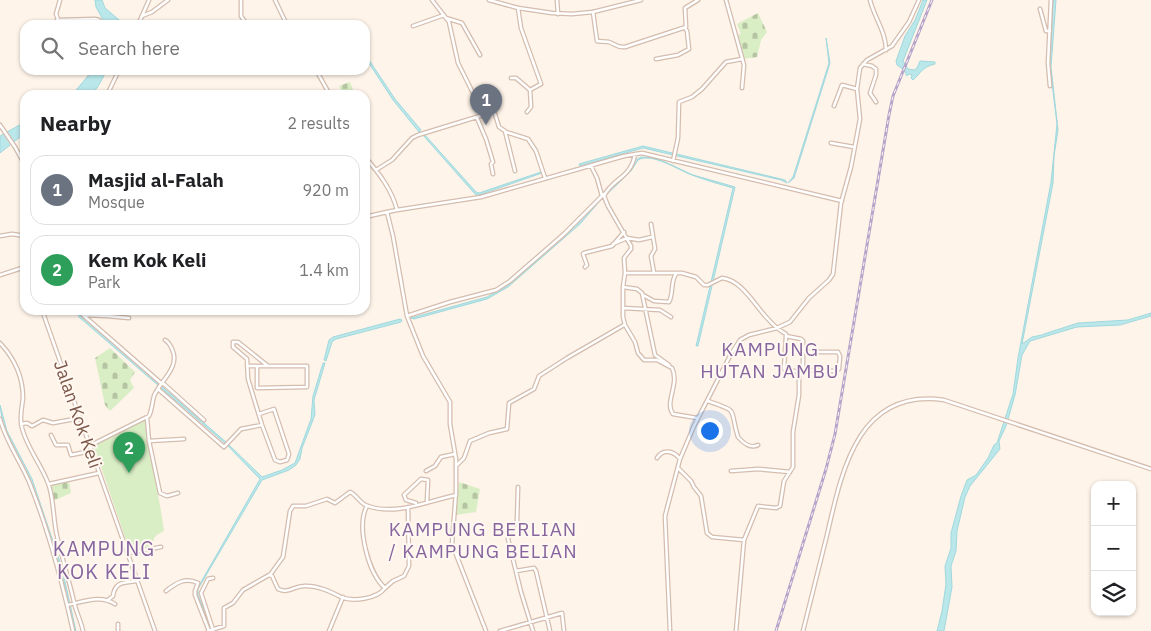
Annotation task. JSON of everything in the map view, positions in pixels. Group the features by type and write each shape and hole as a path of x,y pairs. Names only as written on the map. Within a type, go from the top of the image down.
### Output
{"street":[{"path":"60,0 56,13 57,20 99,20"},
{"path":"140,20 149,0"},
{"path":"142,16 147,15 168,0"},
{"path":"242,0 240,9 244,20"},
{"path":"275,0 285,20"},
{"path":"432,0 450,25 458,63 485,115 481,127"},
{"path":"489,0 518,8 558,14 593,12 641,0"},
{"path":"557,0 558,14"},
{"path":"656,59 678,55 689,49 684,8 698,0"},
{"path":"726,0 742,59 744,74 742,88"},
{"path":"870,0 875,17 886,38 886,50"},
{"path":"670,631 665,516 680,459 697,418 740,340 749,335 777,328 790,322 809,298 834,274 842,201 851,168 860,119 856,88 863,64 892,46 907,27 919,0"},
{"path":"1050,86 1048,63 1051,0"},
{"path":"518,8 521,28 541,84 530,90"},
{"path":"1040,9 1046,31 1050,32"},
{"path":"593,12 597,40 608,42 618,47 630,46 685,28"},
{"path":"413,26 445,16 462,23 480,55"},
{"path":"673,161 678,138 679,102 692,97 702,89 726,62 742,59"},
{"path":"863,64 876,69 870,93 876,102"},
{"path":"109,90 117,75"},
{"path":"319,75 327,90"},
{"path":"511,78 516,78 530,90 531,107 527,112"},
{"path":"834,106 842,85 856,88"},
{"path":"376,170 396,157 412,138 424,132 493,112 496,114 499,126 505,132 528,139 536,151 545,178"},
{"path":"477,118 493,162 491,164 493,174"},
{"path":"0,125 20,156"},
{"path":"505,132 515,171"},
{"path":"832,143 854,147"},
{"path":"370,216 480,197 635,154 646,154 842,201"},
{"path":"407,316 496,290 510,281 564,234 629,171 635,154"},
{"path":"370,163 391,193 397,210"},
{"path":"590,166 601,191 628,238 631,248 624,258 623,308 625,325 635,342 638,353 644,360 657,360 672,368"},
{"path":"386,212 393,236 407,316 423,356 450,402 450,424 456,466 452,544 486,631"},
{"path":"650,224 655,250 651,256 654,273"},
{"path":"614,244 624,232"},
{"path":"0,236 12,234 20,236"},
{"path":"585,267 587,265 584,253 610,247 628,238 639,240 652,237"},
{"path":"0,275 20,269"},
{"path":"625,273 690,274 699,279 704,285 710,285 722,278 731,280 750,296 767,319 786,336 803,341 799,395 793,432 793,464 784,481 780,506 776,508 757,507 744,540 736,631"},
{"path":"623,287 637,289 642,295 654,301 669,302 673,279 677,273"},
{"path":"642,295 655,355 672,368 675,381 670,409 673,414 697,418"},
{"path":"623,308 660,310 671,317"},
{"name":"Jalan Kok Keli","path":"44,315 154,631"},
{"path":"83,315 130,318"},
{"path":"83,315 224,447 241,429 262,425"},
{"path":"456,466 464,458 470,441 507,429 509,403 534,389 539,376 625,325"},
{"path":"786,336 784,369 801,371 837,370 840,356 838,352 803,352"},
{"path":"89,446 150,415 154,398 172,369 174,357 168,341 165,340"},
{"path":"259,414 274,410 289,454 288,460 280,462 275,460 262,425 248,379 247,359 233,348 233,342 238,342 268,366"},
{"path":"0,343 9,354 19,373 23,396 21,424 32,452 49,484 54,524 72,590 70,605 82,622 83,631"},
{"path":"247,366 257,366 268,366 307,366 307,387 257,388 257,366"},
{"path":"160,386 164,384 204,420"},
{"path":"804,631 843,469 863,431 870,422 894,406 919,398 944,400 1151,469"},
{"path":"708,401 730,409 733,413 738,437 750,446 758,445"},
{"path":"0,418 5,434 34,495 70,605 73,631"},
{"path":"21,424 27,423 32,426 43,420 53,423 80,418"},
{"path":"147,418 149,441 160,493 167,496 178,493"},
{"path":"51,435 56,445 67,444 72,455 91,450"},
{"path":"149,441 184,439"},
{"path":"657,458 662,453 671,452 675,453 680,459"},
{"path":"426,471 435,466 441,457 455,454"},
{"path":"678,468 689,479 701,496 706,533 712,537 744,540"},
{"path":"731,470 758,469 790,472"},
{"path":"49,484 99,473"},
{"path":"418,504 405,499 404,494 421,479 428,480 427,501"},
{"path":"518,487 517,521 509,533 508,539 533,631"},
{"path":"166,591 182,580 198,583 195,595 208,631 213,630 225,625 224,608 234,603 243,590 270,575 282,557 292,506 314,505 327,499 335,503 351,492 367,506 383,509 408,507 456,495"},
{"path":"367,506 362,523 363,536 371,564 384,588"},
{"path":"270,575 280,590 288,591 306,586 336,593 343,598 369,598 375,596 393,580 404,576 409,566 408,507"},
{"path":"128,554 161,547"},
{"path":"516,571 529,568 534,568 536,571 550,631"},
{"path":"213,630 201,593 208,580 214,578"},
{"path":"108,600 113,596 114,589 117,586 137,581"},
{"path":"329,631 343,598"},
{"path":"70,605 93,599 108,600 115,604"},
{"path":"500,631 562,613 564,631"},
{"path":"118,624 118,631"}],"green space":[{"path":"758,13 767,32 761,40 757,57 743,59 738,35 741,34 737,24"},
{"path":"350,82 353,90 341,90 339,86"},
{"path":"110,348 135,372 130,380 134,388 110,411 105,405 95,358"},
{"path":"143,420 146,421 164,531 156,536 153,546 130,552 96,452 91,445"},
{"path":"69,480 71,493 53,501 52,484"},
{"path":"459,482 480,489 476,512 455,515"}],"water":[{"path":"95,0 102,0 105,8 119,20 103,20 96,7"},
{"path":"923,0 927,0 903,61 908,69 914,70 920,61 935,62 935,64 924,69 913,80 911,78 912,75 909,74 907,76 904,70 897,65 896,61 905,36 915,20"},
{"path":"1053,0 1056,0 1051,67 1058,130 1054,156 1053,183 1022,344 1032,337 1078,323 1128,320 1151,313 1151,316 1120,325 1077,327 1030,341 1022,355 1015,395 1006,426 999,441 1000,449 970,486 965,497 957,531 956,551 951,566 952,587 944,631 937,631 946,584 945,566 951,548 951,533 961,496 967,480 976,475 997,443 1013,394 1051,182 1057,124 1050,67"},
{"path":"826,38 830,63 794,178 788,183 793,177 829,63"},
{"path":"370,62 395,99 421,130 419,132 393,100 370,65"},
{"path":"89,75 104,75 95,90 76,90"},
{"path":"20,125 20,137 0,153 0,136"},
{"path":"422,134 479,193 542,173 479,195 475,194"},
{"path":"643,146 785,180 787,183 643,148 580,166 579,164"},
{"path":"641,157 648,157 662,161 693,175 735,187 698,346 696,346 733,188 697,177 650,158 638,160 631,171 599,202 580,224 508,287 487,299 414,319 411,318 487,297 507,286 577,224 587,211 630,171 634,161"},
{"path":"78,315 81,315 227,443 262,477 295,463 311,419 313,396 323,363 325,363 314,400 315,414 302,448 300,459 289,470 262,480 198,589 198,595 213,631 197,595 197,589 260,479 226,444"},
{"path":"402,320 401,322 336,339 332,342 326,361 324,360 329,340 333,337"},
{"path":"0,405 7,431 32,479 62,568 76,631 74,631 61,568 30,481 3,426"}],"railway":[{"path":"776,631 835,434 893,96 932,0"}],"place":[{"name":"Masjid al-Falah","path":"486,125"},
{"name":"Kem Kok Keli","path":"129,473"}],"district":[{"name":"KAMPUNG HUTAN JAMBU","path":"770,360"},
{"name":"KAMPUNG BERLIAN / KAMPUNG BELIAN","path":"483,540"},
{"name":"KAMPUNG KOK KELI","path":"104,560"}]}
